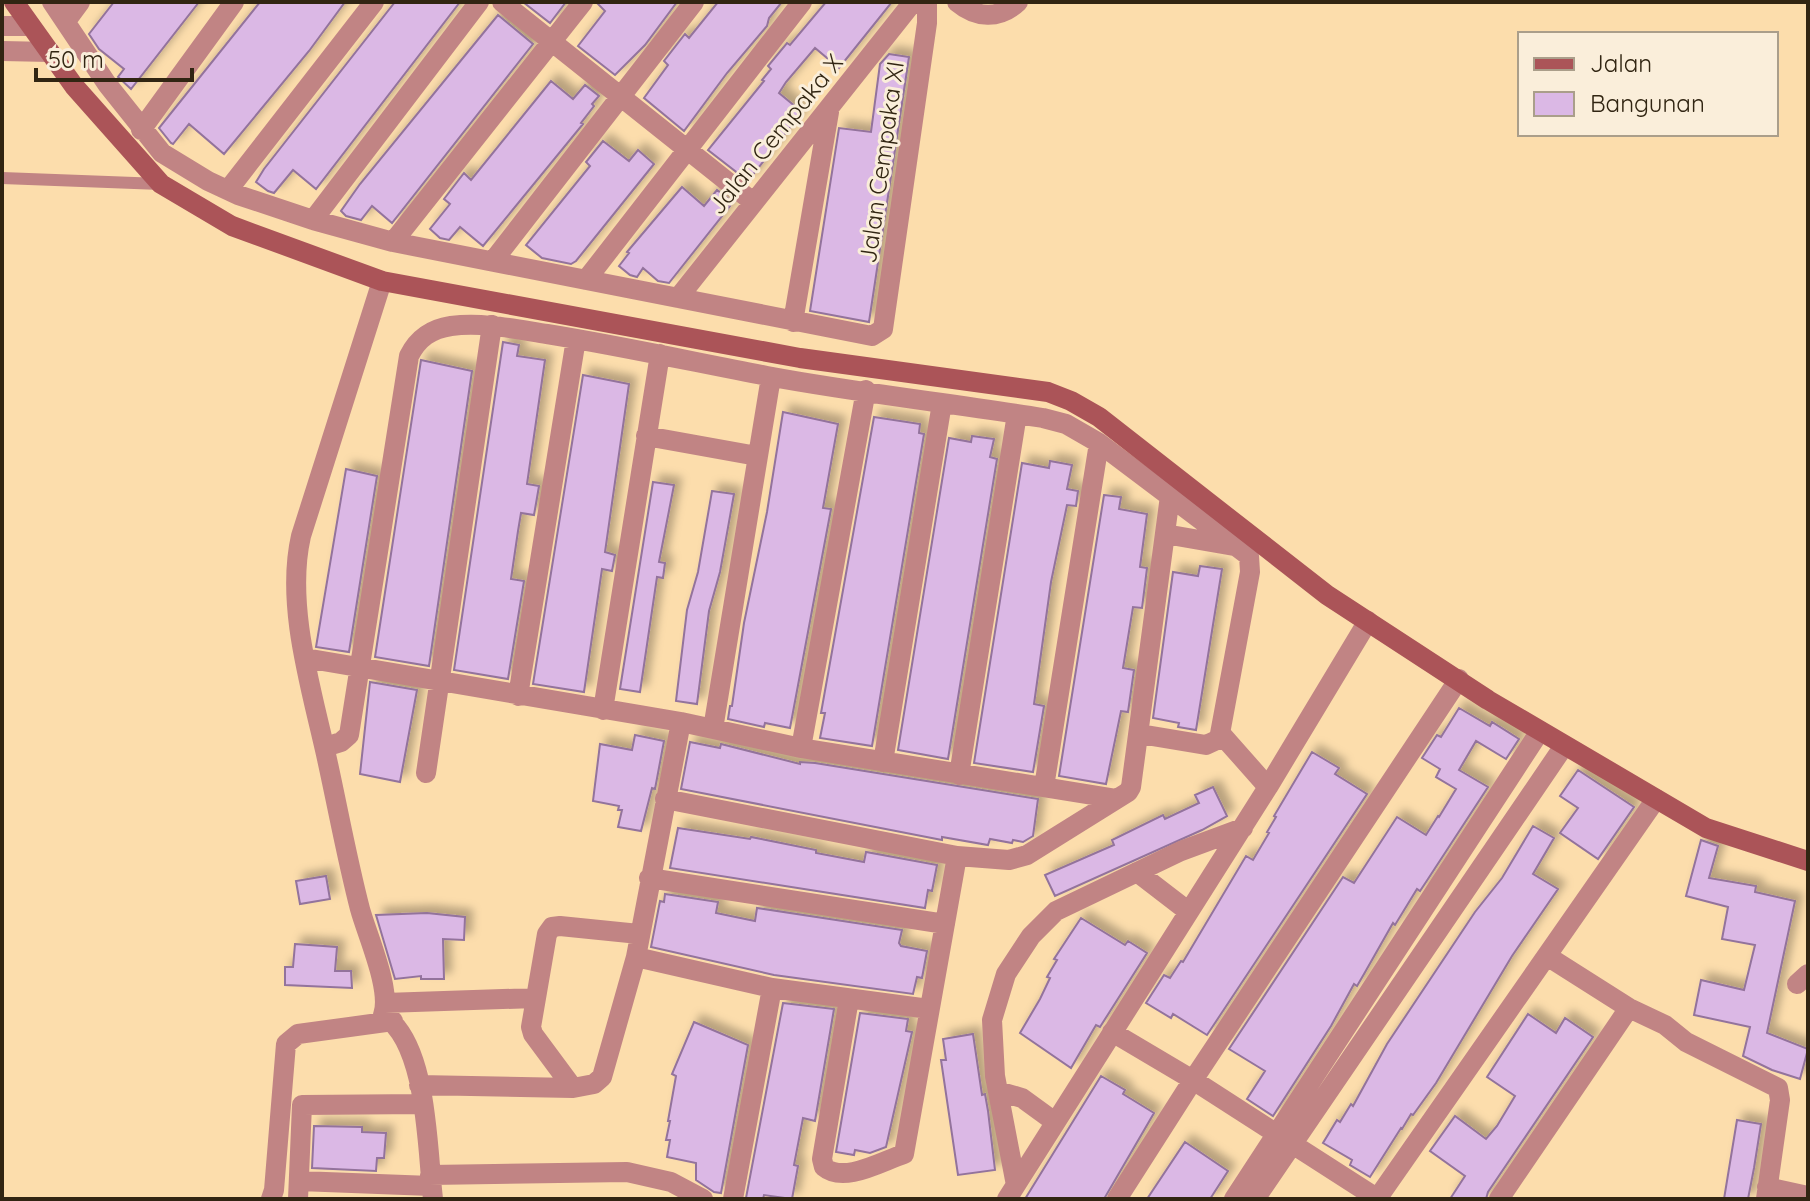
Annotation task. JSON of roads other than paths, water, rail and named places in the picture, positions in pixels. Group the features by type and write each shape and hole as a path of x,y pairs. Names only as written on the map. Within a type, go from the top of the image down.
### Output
{"street":[{"path":"14,2 74,86 161,184 232,226 382,281 709,341 923,376 1048,392 1099,417 1204,511 1249,556 1250,572 1221,734 1214,744 1206,745 1140,734"},
{"path":"52,2 141,130 175,162 228,190 313,220 393,242 793,322 830,108"},
{"path":"66,21 80,2"},
{"path":"141,130 234,2"},
{"path":"228,190 374,2"},
{"path":"313,220 479,2"},
{"path":"502,2 753,202"},
{"path":"393,242 583,2"},
{"path":"493,261 694,2"},
{"path":"586,280 802,2"},
{"name":"Jalan Cempaka X","path":"678,298 913,2"},
{"name":"Jalan Cempaka XI","path":"793,322 865,335 875,335 883,329 927,23 927,2"},
{"path":"957,2 968,12 980,15 1003,12 1018,2"},
{"path":"2,26 30,26"},
{"path":"2,51 50,52"},
{"path":"382,281 297,555 296,597 305,658 360,907 389,1012 414,1056 431,1187"},
{"path":"325,747 341,742 349,735 409,356 419,339 430,332 449,326 492,325 771,377 1056,421 1099,443 1170,496 1204,511 1368,621 1564,746 1706,828 1808,861"},
{"path":"426,773 492,325"},
{"path":"518,696 576,339"},
{"path":"705,363 709,341"},
{"path":"728,368 733,345"},
{"path":"603,710 660,354"},
{"path":"713,729 771,377"},
{"path":"801,748 866,390"},
{"path":"1056,421 1061,396"},
{"path":"883,762 942,403"},
{"path":"959,775 1017,414"},
{"path":"646,436 757,456"},
{"path":"1044,787 1099,443"},
{"path":"665,799 957,856 1009,860 1027,855 1128,792 1132,785 1170,496"},
{"path":"1165,534 1238,547"},
{"path":"1011,1192 1243,828 1368,621"},
{"path":"305,658 681,722 801,748 1117,799"},
{"path":"1117,1199 1459,679"},
{"path":"279,1121 288,1107 302,1105 421,1095 573,1088 594,1084 602,1077 636,957 681,722"},
{"path":"1255,1199 1284,1139 1540,731"},
{"path":"1221,734 1268,787"},
{"path":"1234,1199 1284,1139 1564,746"},
{"path":"1112,1032 1193,1080 1377,1199 1656,799"},
{"path":"1011,1192 992,1020 1006,974 1031,936 1056,911 1181,851 1243,828"},
{"path":"849,999 822,1159 824,1167 835,1174 904,1154 957,856"},
{"path":"1137,872 1189,912"},
{"path":"649,878 945,924"},
{"path":"573,1088 531,1027 547,934 552,927 560,926 639,934"},
{"path":"1547,956 1629,1008 1665,1025 1686,1042 1778,1088 1780,1100 1766,1193 1808,1196"},
{"path":"636,957 772,988 929,1009"},
{"path":"733,1199 772,988"},
{"path":"271,1199 285,1049 293,1036 389,1012 535,998"},
{"path":"1499,1199 1629,1008"},
{"path":"998,1091 1022,1098 1055,1122"},
{"path":"302,1105 299,1190 431,1187 627,1172 671,1182 703,1199"}],"lane":[{"path":"2,178 161,184"}]}
